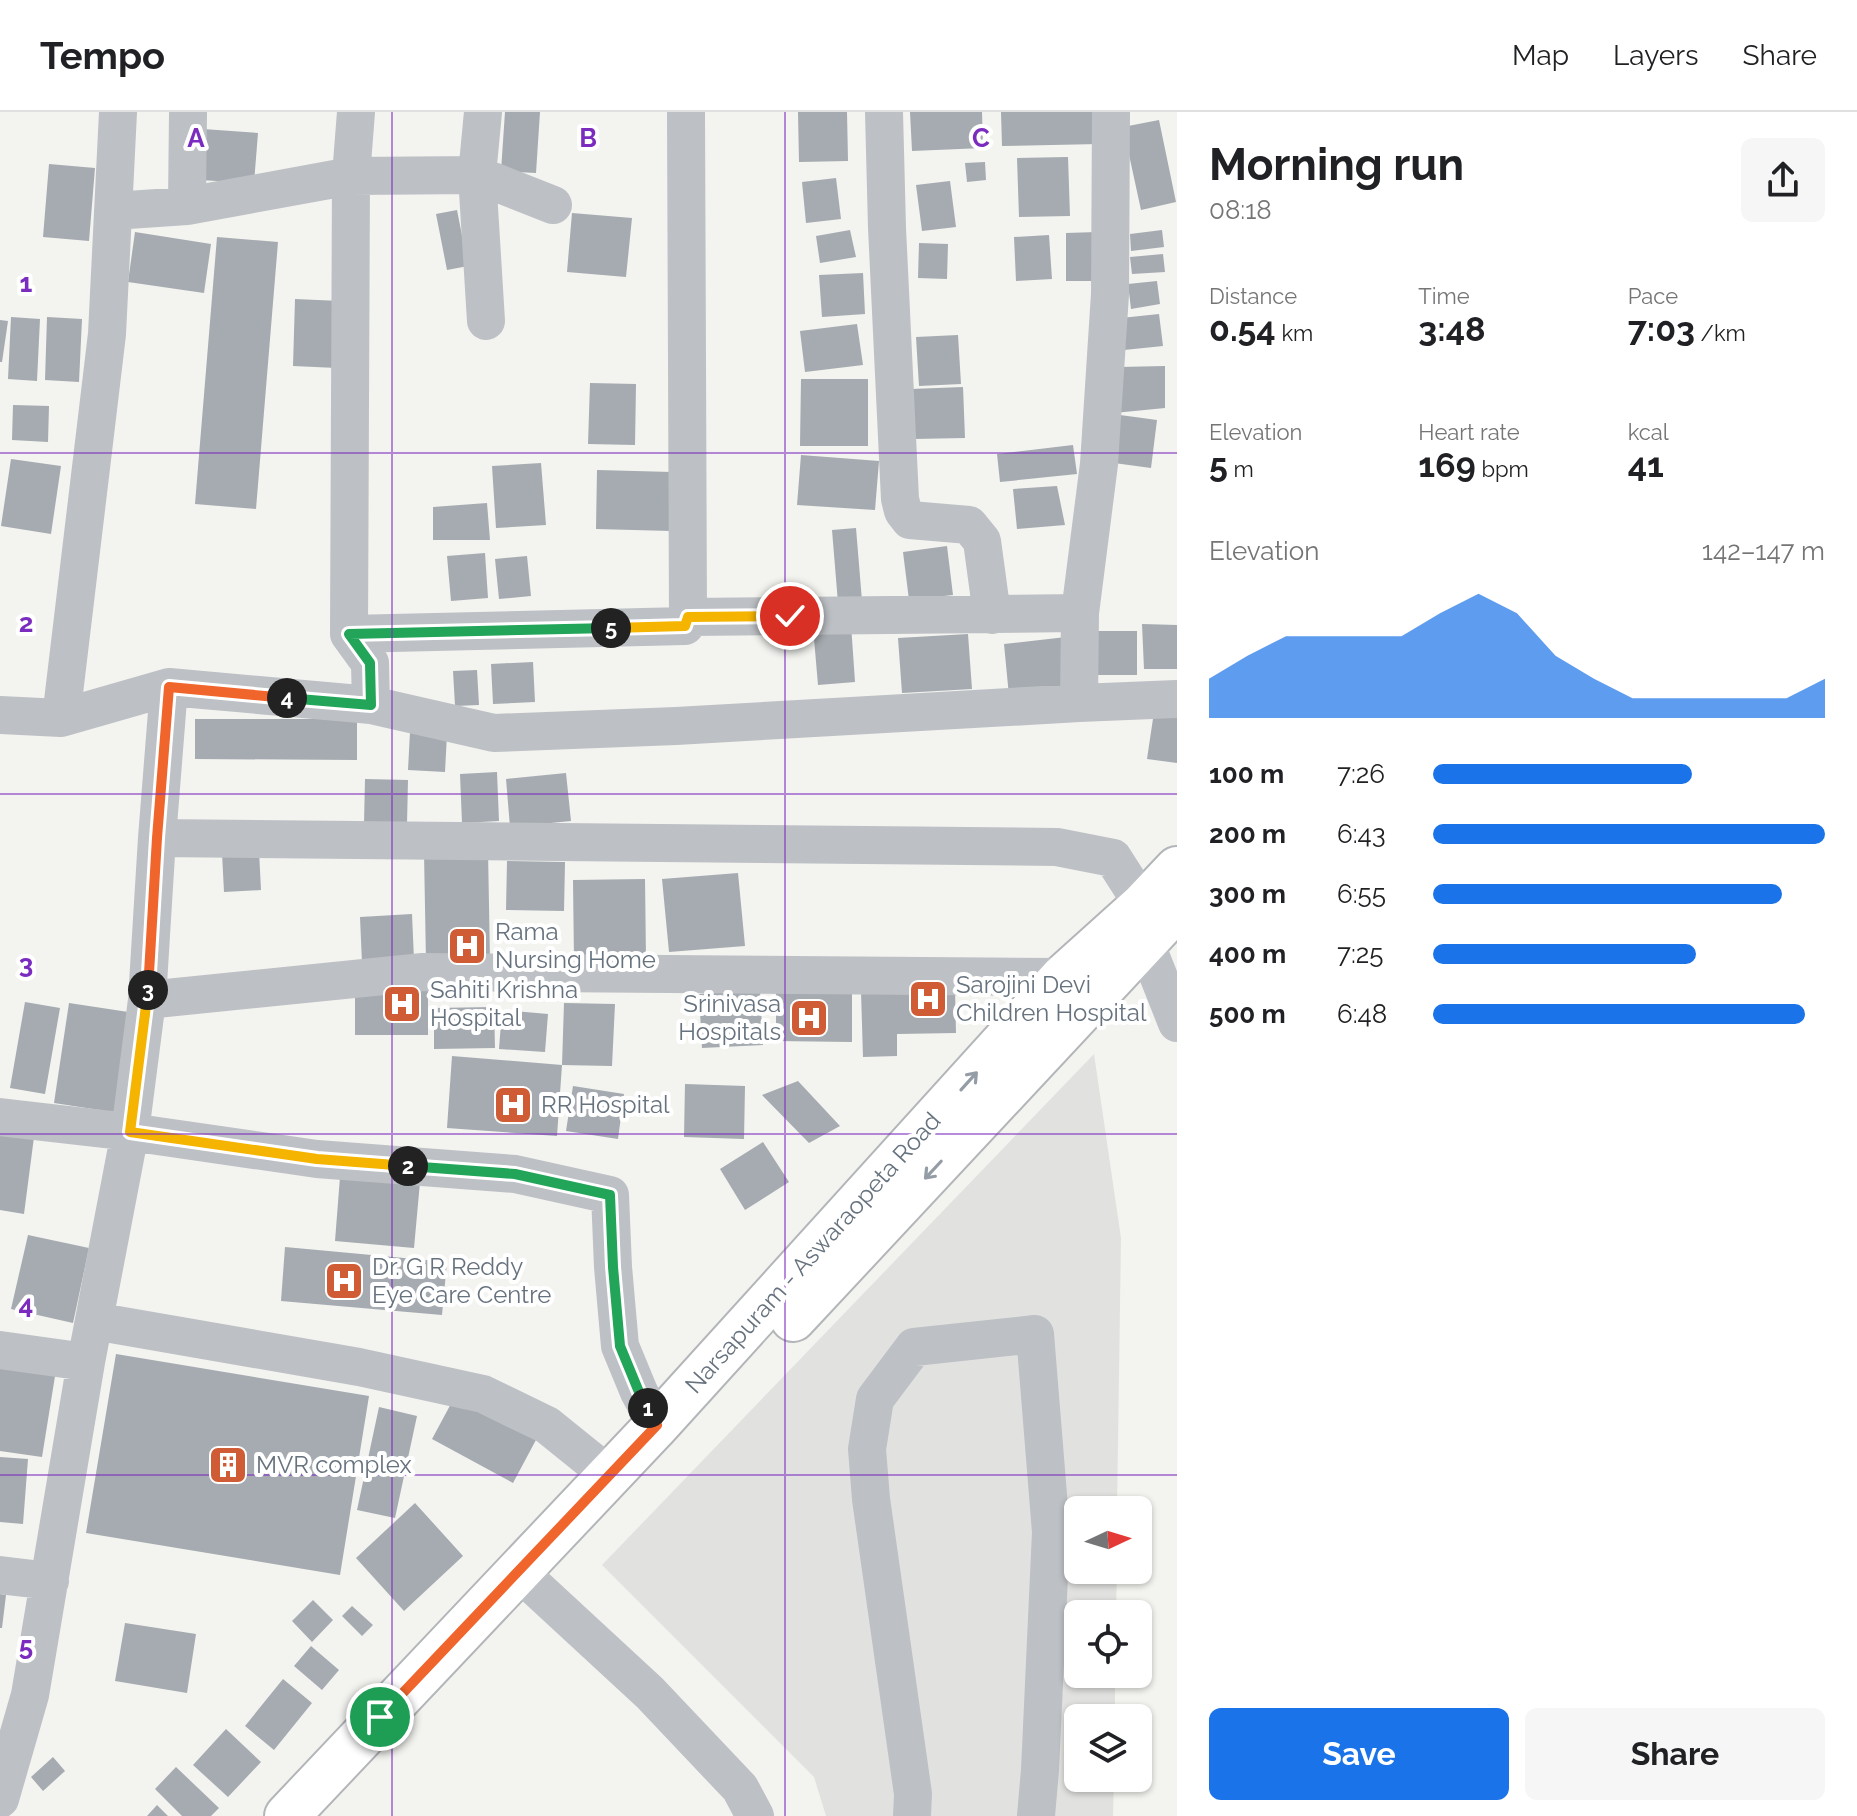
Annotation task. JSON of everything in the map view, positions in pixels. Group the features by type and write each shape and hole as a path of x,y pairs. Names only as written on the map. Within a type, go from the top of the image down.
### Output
{"main road":[{"name":"Narsapuram - Aswaraopeta Road","path":"287,1816 528,1580 1155,919 1177,869"},
{"name":"Narsapuram - Aswaraopeta Road","path":"324,1816 528,1580 609,1475 1063,977 1155,919"}],"street":[{"path":"61,718 107,334 118,112"},
{"path":"187,206 188,112"},
{"path":"356,112 351,176 349,634 370,663 371,705"},
{"path":"483,112 477,175 486,321"},
{"path":"349,634 685,626 688,617 686,112"},
{"path":"884,112 900,499 903,511 910,520 969,525 976,531 982,541 992,615"},
{"path":"1079,703 1080,613 1099,464 1110,294 1111,112"},
{"path":"113,211 187,206 351,176 477,175 553,205"},
{"path":"688,617 1080,613"},
{"path":"0,1799 30,1695 86,1362 130,1132 147,1000 169,687"},
{"path":"0,715 61,718 169,687 371,705 494,733 1177,699"},
{"path":"157,838 1057,847 1113,858 1155,919 1177,1023"},
{"path":"147,1000 423,972 1063,977"},
{"path":"0,1117 317,1159 515,1174 610,1195 620,1346 657,1425"},
{"path":"94,1321 359,1367 483,1394 547,1425 609,1475"},
{"path":"912,1816 913,1794 871,1499 867,1449 875,1399 914,1347 1035,1334 1051,1532 1036,1816"},
{"path":"0,1350 86,1362"},
{"path":"0,1575 50,1581"},
{"path":"528,1580 650,1693 740,1788 755,1816"}],"shaded area":[{"path":"1094,1054 1121,1238 1117,1496 1064,1496 1064,1584 1117,1584 1116,1600 1064,1600 1064,1688 1115,1688 1115,1704 1064,1704 1064,1792 1114,1792 1113,1816 826,1816 814,1777 602,1565"}],"building":[{"path":"505,112 540,112 536,173 501,171"},
{"path":"798,112 847,112 848,161 799,162"},
{"path":"910,112 982,112 983,148 912,151"},
{"path":"1001,112 1098,112 1099,144 1002,146"},
{"path":"1159,120 1176,202 1141,210 1123,127"},
{"path":"203,129 258,133 254,183 199,180"},
{"path":"1068,157 1070,216 1019,217 1017,158"},
{"path":"985,162 986,180 967,182 965,163"},
{"path":"49,164 95,168 89,241 43,237"},
{"path":"836,178 841,219 806,223 802,182"},
{"path":"950,181 956,227 922,231 916,185"},
{"path":"457,210 468,266 447,270 436,214"},
{"path":"572,213 632,218 626,277 567,272"},
{"path":"850,230 856,257 820,263 816,236"},
{"path":"1162,230 1164,247 1131,251 1130,234"},
{"path":"135,232 211,244 204,293 128,282"},
{"path":"1097,232 1098,281 1066,281 1066,233"},
{"path":"1049,235 1052,279 1016,281 1014,237"},
{"path":"217,237 278,242 256,509 195,504"},
{"path":"919,243 948,244 947,279 918,278"},
{"path":"1163,254 1165,272 1132,274 1130,257"},
{"path":"863,273 865,314 822,317 819,275"},
{"path":"1157,281 1160,304 1131,309 1128,284"},
{"path":"295,299 340,301 337,368 293,366"},
{"path":"1159,314 1163,346 1124,350 1121,318"},
{"path":"11,317 40,319 37,381 8,379"},
{"path":"47,317 82,319 79,382 45,380"},
{"path":"0,320 8,321 2,362 0,362"},
{"path":"857,324 863,365 805,372 800,331"},
{"path":"958,335 961,384 919,386 916,337"},
{"path":"1165,366 1165,408 1114,413 1119,367"},
{"path":"801,379 868,379 868,446 800,446"},
{"path":"590,383 636,384 635,445 588,444"},
{"path":"963,387 965,438 913,439 911,389"},
{"path":"13,405 49,406 48,442 12,440"},
{"path":"1120,415 1157,420 1151,468 1114,463"},
{"path":"1073,445 1077,474 1000,482 997,454"},
{"path":"801,455 879,461 875,510 797,505"},
{"path":"11,459 61,466 51,534 1,526"},
{"path":"541,463 546,525 496,528 492,466"},
{"path":"597,470 672,472 671,531 596,529"},
{"path":"1057,486 1065,525 1017,529 1013,489"},
{"path":"487,503 490,540 433,540 433,507"},
{"path":"856,528 862,601 838,603 832,530"},
{"path":"947,546 953,595 909,600 903,552"},
{"path":"485,553 488,598 451,601 447,556"},
{"path":"527,556 531,596 499,599 495,559"},
{"path":"851,624 855,682 818,685 813,627"},
{"path":"1142,624 1177,625 1177,669 1144,669"},
{"path":"1086,631 1137,631 1137,675 1086,675"},
{"path":"968,634 972,689 902,693 898,638"},
{"path":"1066,637 1072,690 1009,696 1004,644"},
{"path":"533,662 535,702 493,704 491,664"},
{"path":"477,670 479,705 455,706 453,671"},
{"path":"1154,712 1177,716 1177,763 1147,759"},
{"path":"195,719 357,719 357,760 195,759"},
{"path":"410,732 447,734 445,772 408,770"},
{"path":"497,772 499,821 462,823 460,774"},
{"path":"566,773 571,821 510,827 506,779"},
{"path":"365,779 408,780 407,824 364,824"},
{"path":"488,850 490,961 426,962 424,852"},
{"path":"259,851 261,890 224,892 222,853"},
{"path":"507,861 565,862 564,911 506,910"},
{"path":"738,873 745,946 669,952 662,879"},
{"path":"645,879 646,960 574,961 573,880"},
{"path":"412,914 414,960 362,963 360,917"},
{"path":"355,983 428,984 428,1035 355,1035"},
{"path":"776,985 852,985 852,1042 776,1041"},
{"path":"955,989 956,1033 897,1034 897,1056 863,1057 861,991"},
{"path":"760,990 763,1045 702,1048 699,994"},
{"path":"25,1002 60,1008 45,1094 10,1088"},
{"path":"69,1003 135,1013 119,1113 54,1103"},
{"path":"564,1003 615,1004 612,1066 562,1065"},
{"path":"494,1007 495,1048 434,1049 434,1008"},
{"path":"502,1010 548,1014 545,1052 499,1049"},
{"path":"452,1056 562,1065 557,1136 447,1128"},
{"path":"798,1081 840,1126 809,1143 762,1095"},
{"path":"685,1084 745,1086 744,1139 684,1137"},
{"path":"573,1086 624,1094 618,1139 566,1131"},
{"path":"0,1132 34,1137 24,1214 0,1210"},
{"path":"763,1142 789,1182 745,1210 720,1169"},
{"path":"341,1164 421,1171 414,1248 335,1241"},
{"path":"28,1235 89,1248 73,1323 11,1309"},
{"path":"285,1247 447,1262 442,1315 281,1301"},
{"name":"MVR complex","path":"116,1354 369,1396 340,1575 86,1533"},
{"path":"0,1361 56,1370 42,1457 0,1451"},
{"path":"453,1400 537,1438 513,1483 432,1439"},
{"path":"379,1407 417,1416 395,1518 357,1510"},
{"path":"0,1457 28,1459 23,1524 0,1522"},
{"path":"415,1503 463,1556 404,1611 356,1558"},
{"path":"0,1594 6,1595 2,1628 0,1628"},
{"path":"313,1600 333,1620 312,1642 292,1621"},
{"path":"352,1606 373,1625 362,1636 342,1616"},
{"path":"125,1623 196,1634 187,1693 115,1681"},
{"path":"311,1646 339,1670 322,1690 294,1666"},
{"path":"283,1679 312,1703 274,1750 245,1726"},
{"path":"226,1729 261,1762 228,1797 193,1765"},
{"path":"53,1757 65,1771 43,1791 31,1777"},
{"path":"176,1767 219,1808 211,1816 182,1816 155,1789"},
{"path":"157,1805 168,1816 147,1816"}],"place":[{"name":"Rama Nursing Home","path":"467,946"},
{"name":"Sarojini Devi Children Hospital","path":"928,999"},
{"name":"Sahiti Krishna Hospital","path":"402,1004"},
{"name":"Srinivasa Hospitals","path":"809,1018"},
{"name":"RR Hospital","path":"513,1105"},
{"name":"Dr. G R Reddy Eye Care Centre","path":"344,1281"},
{"name":"MVR complex","path":"228,1465"}],"route":[{"path":"380,1717 657,1425 620,1346 610,1195 515,1174 317,1159 130,1132 147,1000 169,687 371,705 370,663 349,634 685,626 688,617 790,616"}]}
